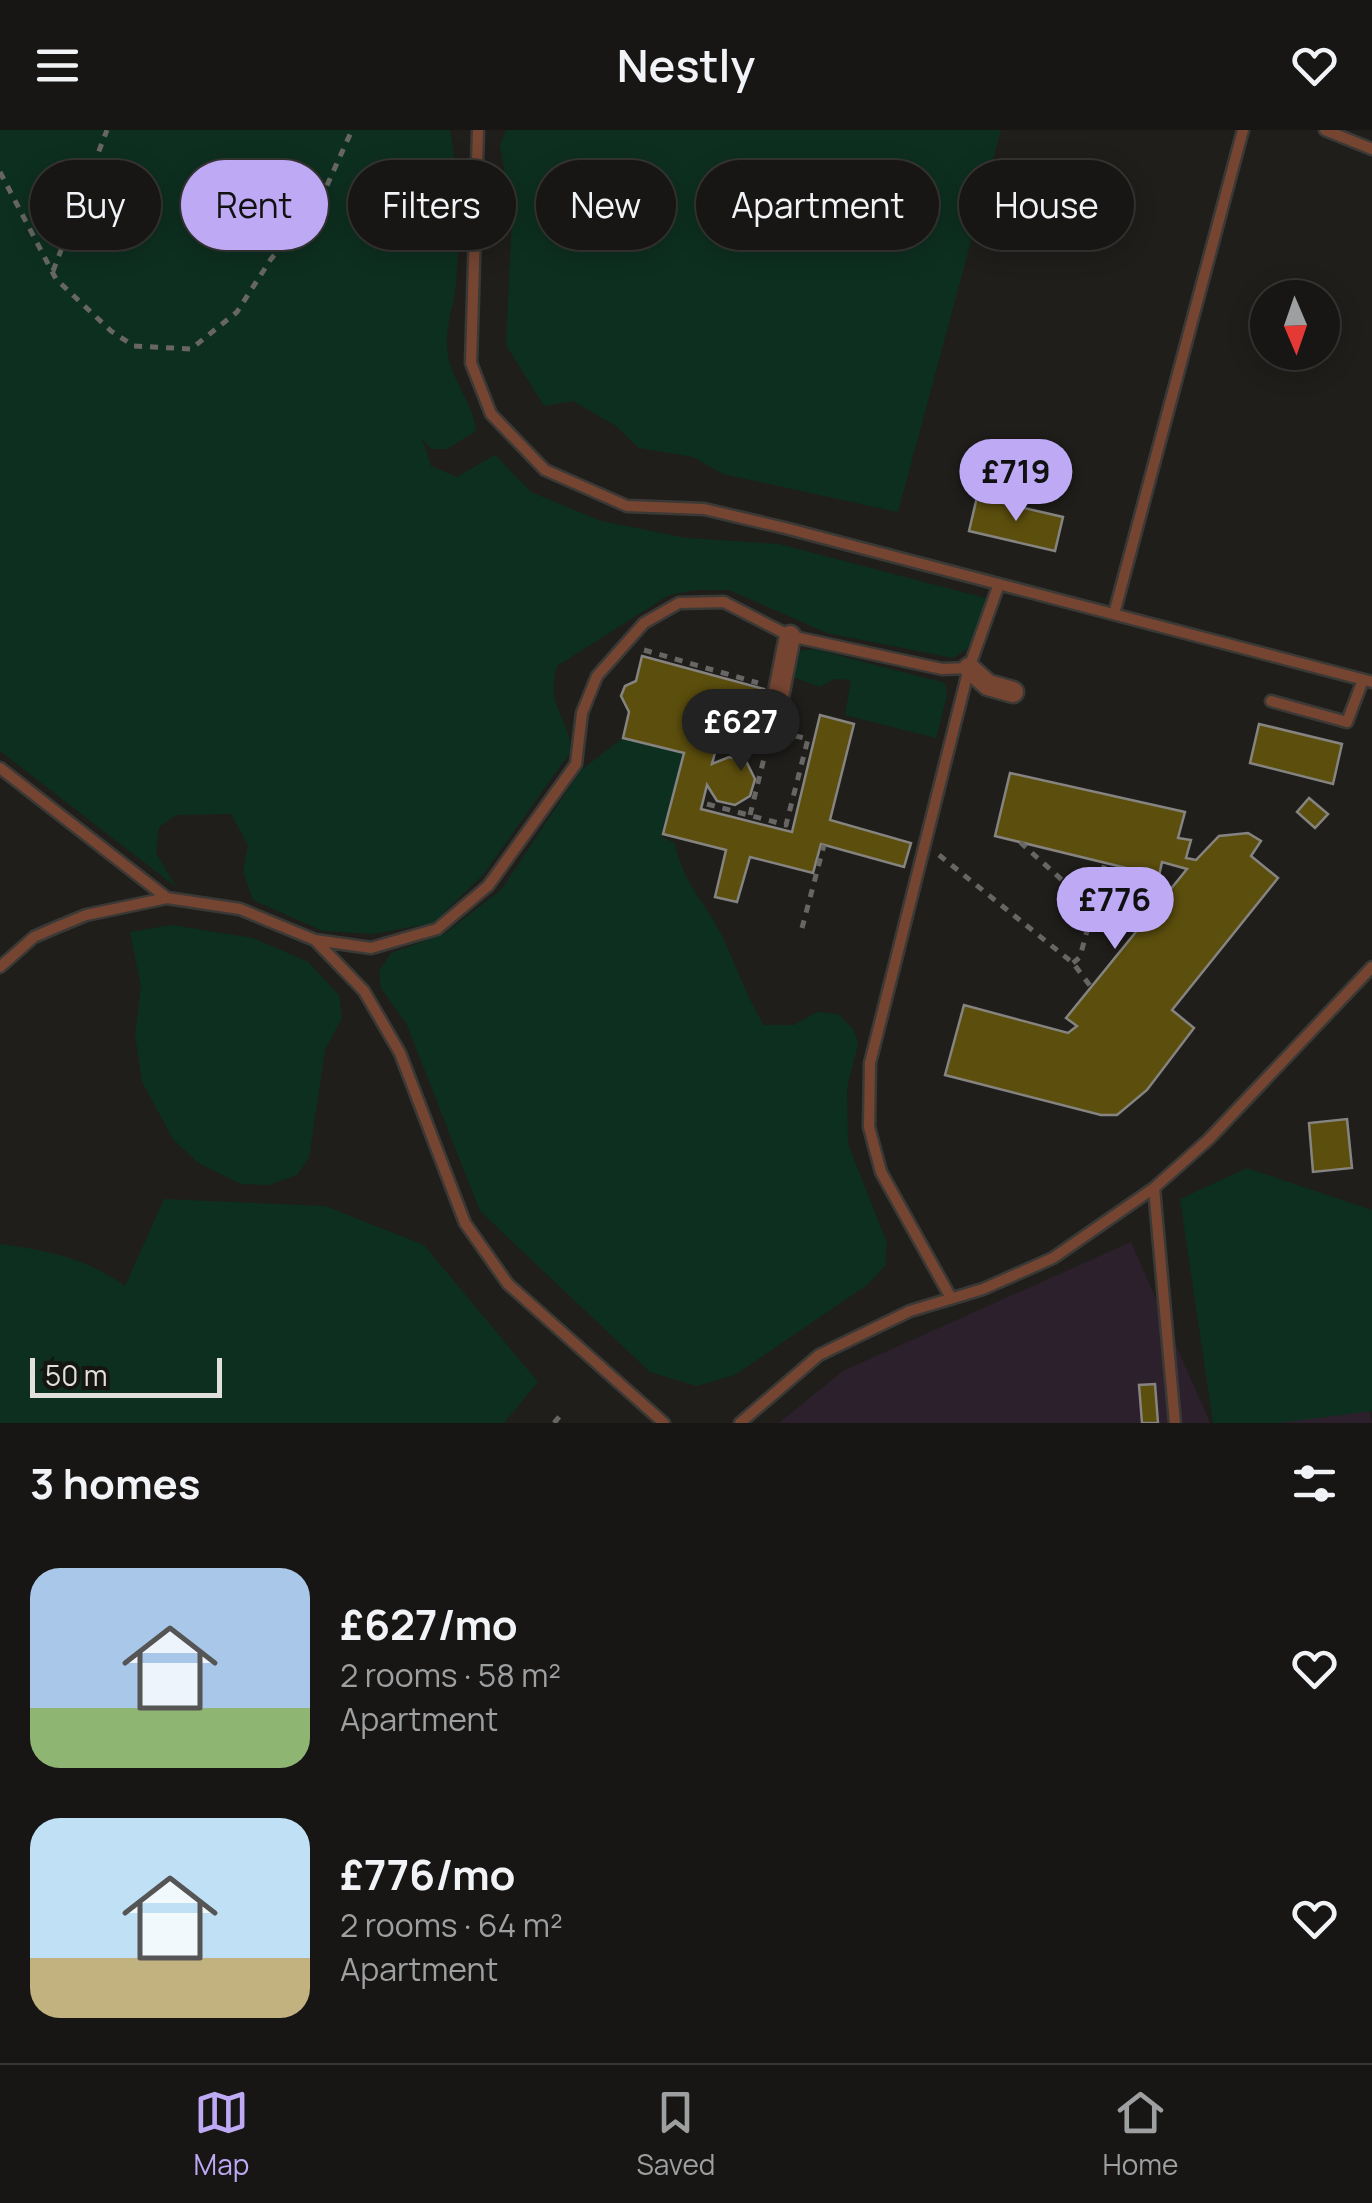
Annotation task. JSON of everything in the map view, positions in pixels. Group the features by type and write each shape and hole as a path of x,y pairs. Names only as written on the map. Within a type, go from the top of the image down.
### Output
{"street":[{"path":"778,698 790,636"},
{"path":"970,668 988,685 1013,692"}],"lane":[{"path":"1114,614 1243,130"},
{"path":"1325,130 1372,149"},
{"path":"481,133 471,363 492,414 545,470 627,506 704,510 1368,681 1347,722 1270,702"},
{"path":"951,1298 880,1172 868,1127 870,1064 970,668 999,584"},
{"path":"0,966 34,937 57,927 166,898 240,909 315,940 370,948 437,929 488,886 576,764 582,714 597,676 622,644 679,603 724,602 790,636 942,669 970,668"},
{"path":"0,768 166,898"},
{"path":"315,940 364,992 400,1053 464,1223 508,1284 664,1423"},
{"path":"740,1423 819,1354 910,1311 1053,1258 1154,1188 1209,1139 1370,973"},
{"path":"1154,1188 1175,1423"},
{"path":"589,1375 600,1363"}],"path":[{"path":"52,271 107,130"},
{"path":"0,172 52,271 111,331 134,346 192,350 237,312 270,259 319,203 352,130"},
{"path":"622,644 778,698 750,815"},
{"path":"707,804 786,824 808,738 771,730"},
{"path":"1020,842 1093,908"},
{"path":"802,928 824,845"},
{"path":"924,851 943,857 1073,963 1091,987"},
{"path":"1073,963 1080,957 1105,863"},
{"path":"554,1423 560,1416"}],"shaded area":[{"path":"1131,1242 1210,1423 779,1423 843,1371"},
{"path":"1369,1409 1372,1423 1278,1423"}],"green space":[{"path":"0,130 450,130 455,160 348,160 348,250 457,250 448,357 476,431 447,449 431,449 422,438 431,466 457,477 495,455 531,492 601,521 686,538 779,544 989,599 978,633 953,658 827,633 729,590 669,595 557,666 554,692 571,751 483,875 433,923 374,934 323,931 253,900 243,871 248,845 231,814 176,815 159,827 156,853 176,887 0,751"},
{"path":"506,130 1001,130 993,160 959,160 959,250 969,250 898,512 723,474 693,457 639,448 616,426 573,401 544,406 506,345 510,250 516,250 516,160 502,160 500,146"},
{"path":"814,649 945,683 947,696 936,738 845,715 851,680 834,679 820,687 789,676 799,651"},
{"path":"623,738 684,753 662,837 675,843 683,870 718,927 764,1025 794,1025 817,1012 838,1014 854,1030 858,1044 847,1088 848,1144 887,1243 885,1266 867,1285 735,1375 697,1386 650,1372 480,1211 406,1023 381,988 379,971 391,953 444,934 501,890 581,770"},
{"path":"172,925 253,938 308,962 339,995 342,1018 325,1050 309,1158 297,1175 269,1185 241,1184 198,1163 173,1139 142,1082 135,1035 141,987 130,932"},
{"path":"1247,1168 1372,1210 1372,1411 1278,1423 1213,1423 1180,1199"},
{"path":"164,1199 325,1206 424,1245 538,1382 504,1423 0,1423 0,1244 66,1257 125,1286"}],"building":[{"path":"977,497 1063,517 1055,551 969,531"},
{"path":"642,656 764,689 750,738 721,730 712,764 729,757 746,761 755,779 750,796 735,805 717,801 707,785 701,809 792,832 820,715 854,724 830,820 911,843 904,867 821,844 813,873 750,857 737,902 715,897 726,850 663,834 684,753 623,738 629,712 621,696 625,686 636,681"},
{"path":"1259,724 1342,744 1333,784 1250,763"},
{"path":"1010,773 1185,812 1178,838 1191,840 1186,858 1196,860 1219,836 1248,833 1261,841 1251,856 1278,878 1172,1010 1194,1028 1147,1090 1117,1115 1101,1115 945,1075 964,1005 1068,1033 1077,1026 1066,1018 1187,869 1162,862 1159,876 995,836"},
{"path":"1309,798 1328,814 1315,828 1297,812"},
{"path":"1347,1119 1352,1168 1313,1172 1309,1123"},
{"path":"1155,1384 1158,1423 1142,1423 1139,1385"}]}
